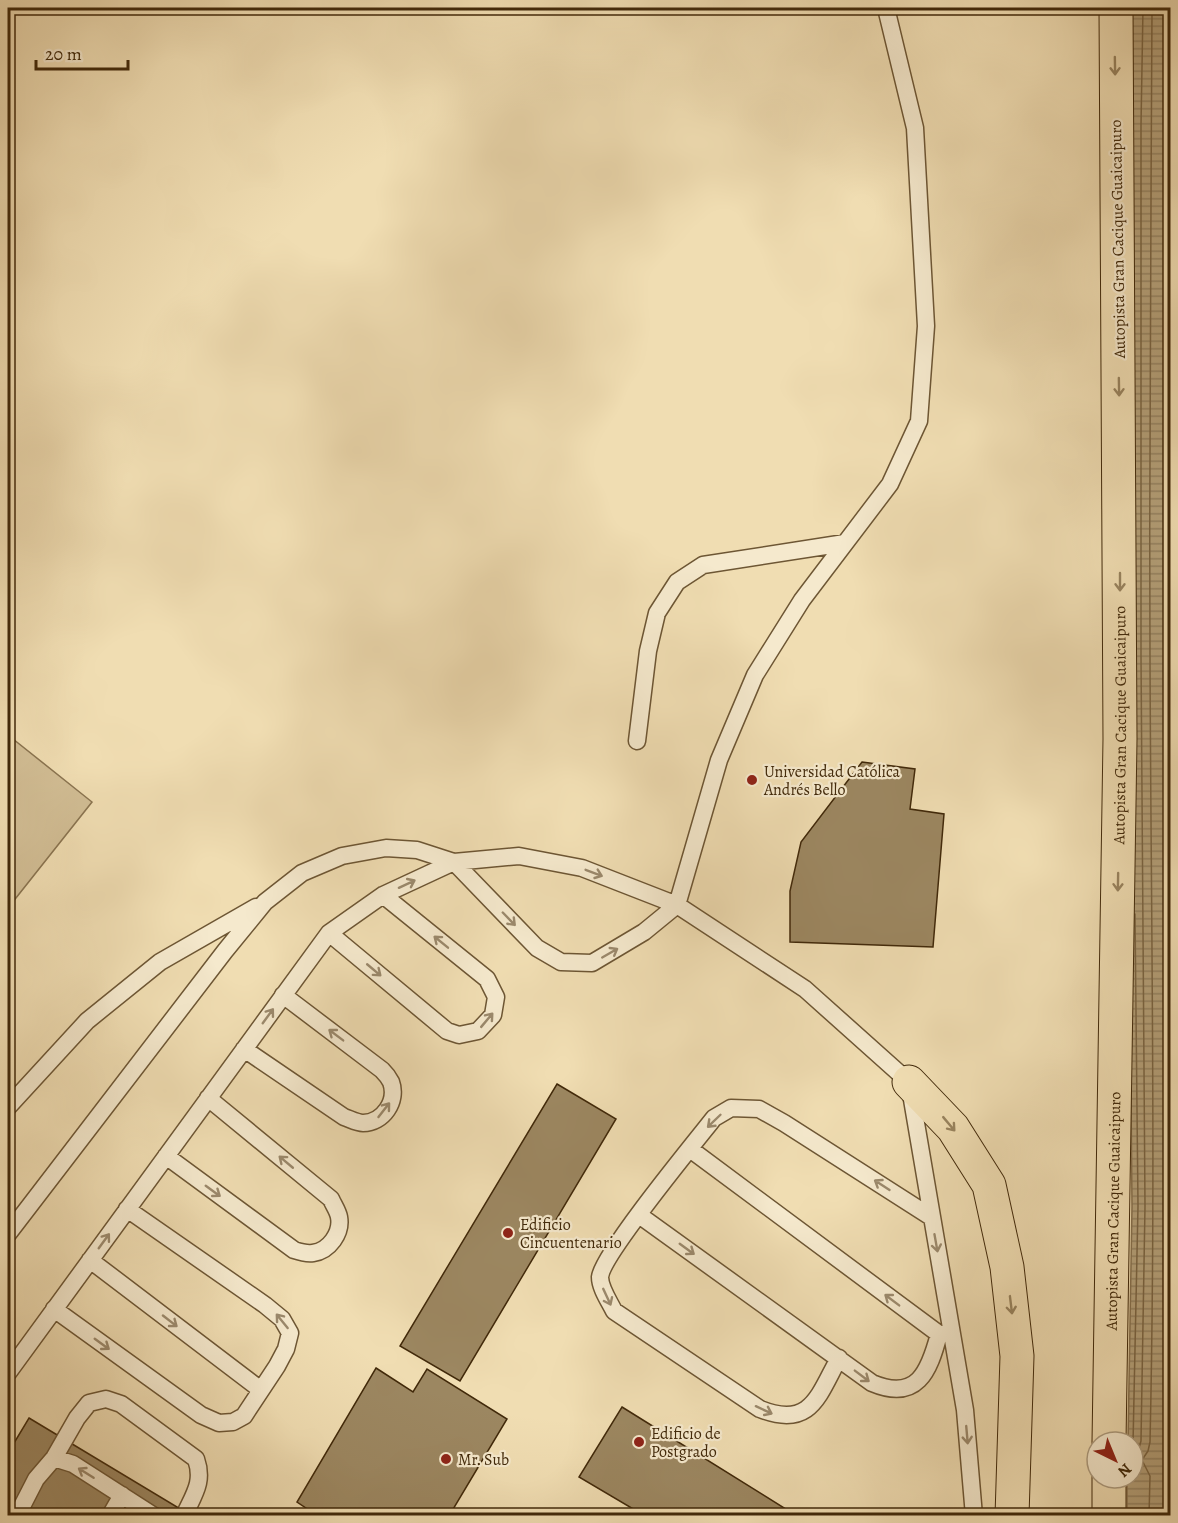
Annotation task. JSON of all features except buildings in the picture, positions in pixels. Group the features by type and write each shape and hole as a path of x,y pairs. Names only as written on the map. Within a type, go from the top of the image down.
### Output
{"highway":[{"name":"Autopista Gran Cacique Guaicaipuro","path":"1108,1430 1120,739 1119,405 1114,40 1116,8"},
{"path":"909,1082 953,1128 989,1185 1007,1267 1017,1356 1012,1515"},
{"path":"1108,1490 1109,1515"}],"lane":[{"path":"8,1107 87,1022 160,962 265,902 302,873 342,856 386,848 417,850 454,862 537,948 561,962 592,963 644,932 677,905 719,760 755,675 802,600 890,484 919,422 926,326 915,129 886,8"},
{"path":"637,741 648,651 657,613 677,582 703,565 845,543"},
{"path":"8,1373 328,933 383,895 454,862 519,856 582,868 677,905 805,989 909,1082 931,1217 945,1334 965,1410 974,1515"},
{"path":"328,933 447,1030 459,1035 477,1031 493,1015 496,997 487,979 383,895"},
{"path":"8,1234 265,902"},
{"path":"244,1049 344,1117 362,1123 376,1120 388,1111 392,1098 391,1082 382,1070 283,995"},
{"path":"166,1156 294,1250 306,1254 315,1253 329,1246 338,1234 339,1217 331,1199 208,1098"},
{"path":"839,1358 817,1398 807,1410 795,1416 776,1416 760,1409 614,1311 603,1291 600,1276 611,1255 639,1215 714,1118 731,1108 759,1109 931,1217"},
{"path":"690,1149 945,1334"},
{"path":"54,1310 201,1415 219,1423 233,1422 244,1416 286,1349 290,1332 282,1319 265,1305 127,1209"},
{"path":"639,1215 872,1383 888,1390 910,1387 924,1376 945,1334"},
{"path":"90,1260 261,1390"},
{"path":"17,1515 36,1479 54,1458 77,1418 89,1403 106,1399 121,1404 196,1459 201,1472 197,1488 184,1515"},
{"path":"54,1458 73,1464 154,1515"},
{"path":"110,1515 122,1495"}],"shaded area":[{"path":"8,735 92,802 8,908"}],"water":[{"path":"1129,8 1170,8 1170,1515 1127,1516 1127,1490 1145,1490 1145,1430 1128,1430 1132,1206 1127,656"}],"place":[{"name":"Universidad Católica Andrés Bello","path":"752,780"},
{"name":"Edificio Cincuentenario","path":"508,1233"},
{"name":"Edificio de Postgrado","path":"639,1442"},
{"name":"Mr. Sub","path":"446,1459"}]}
